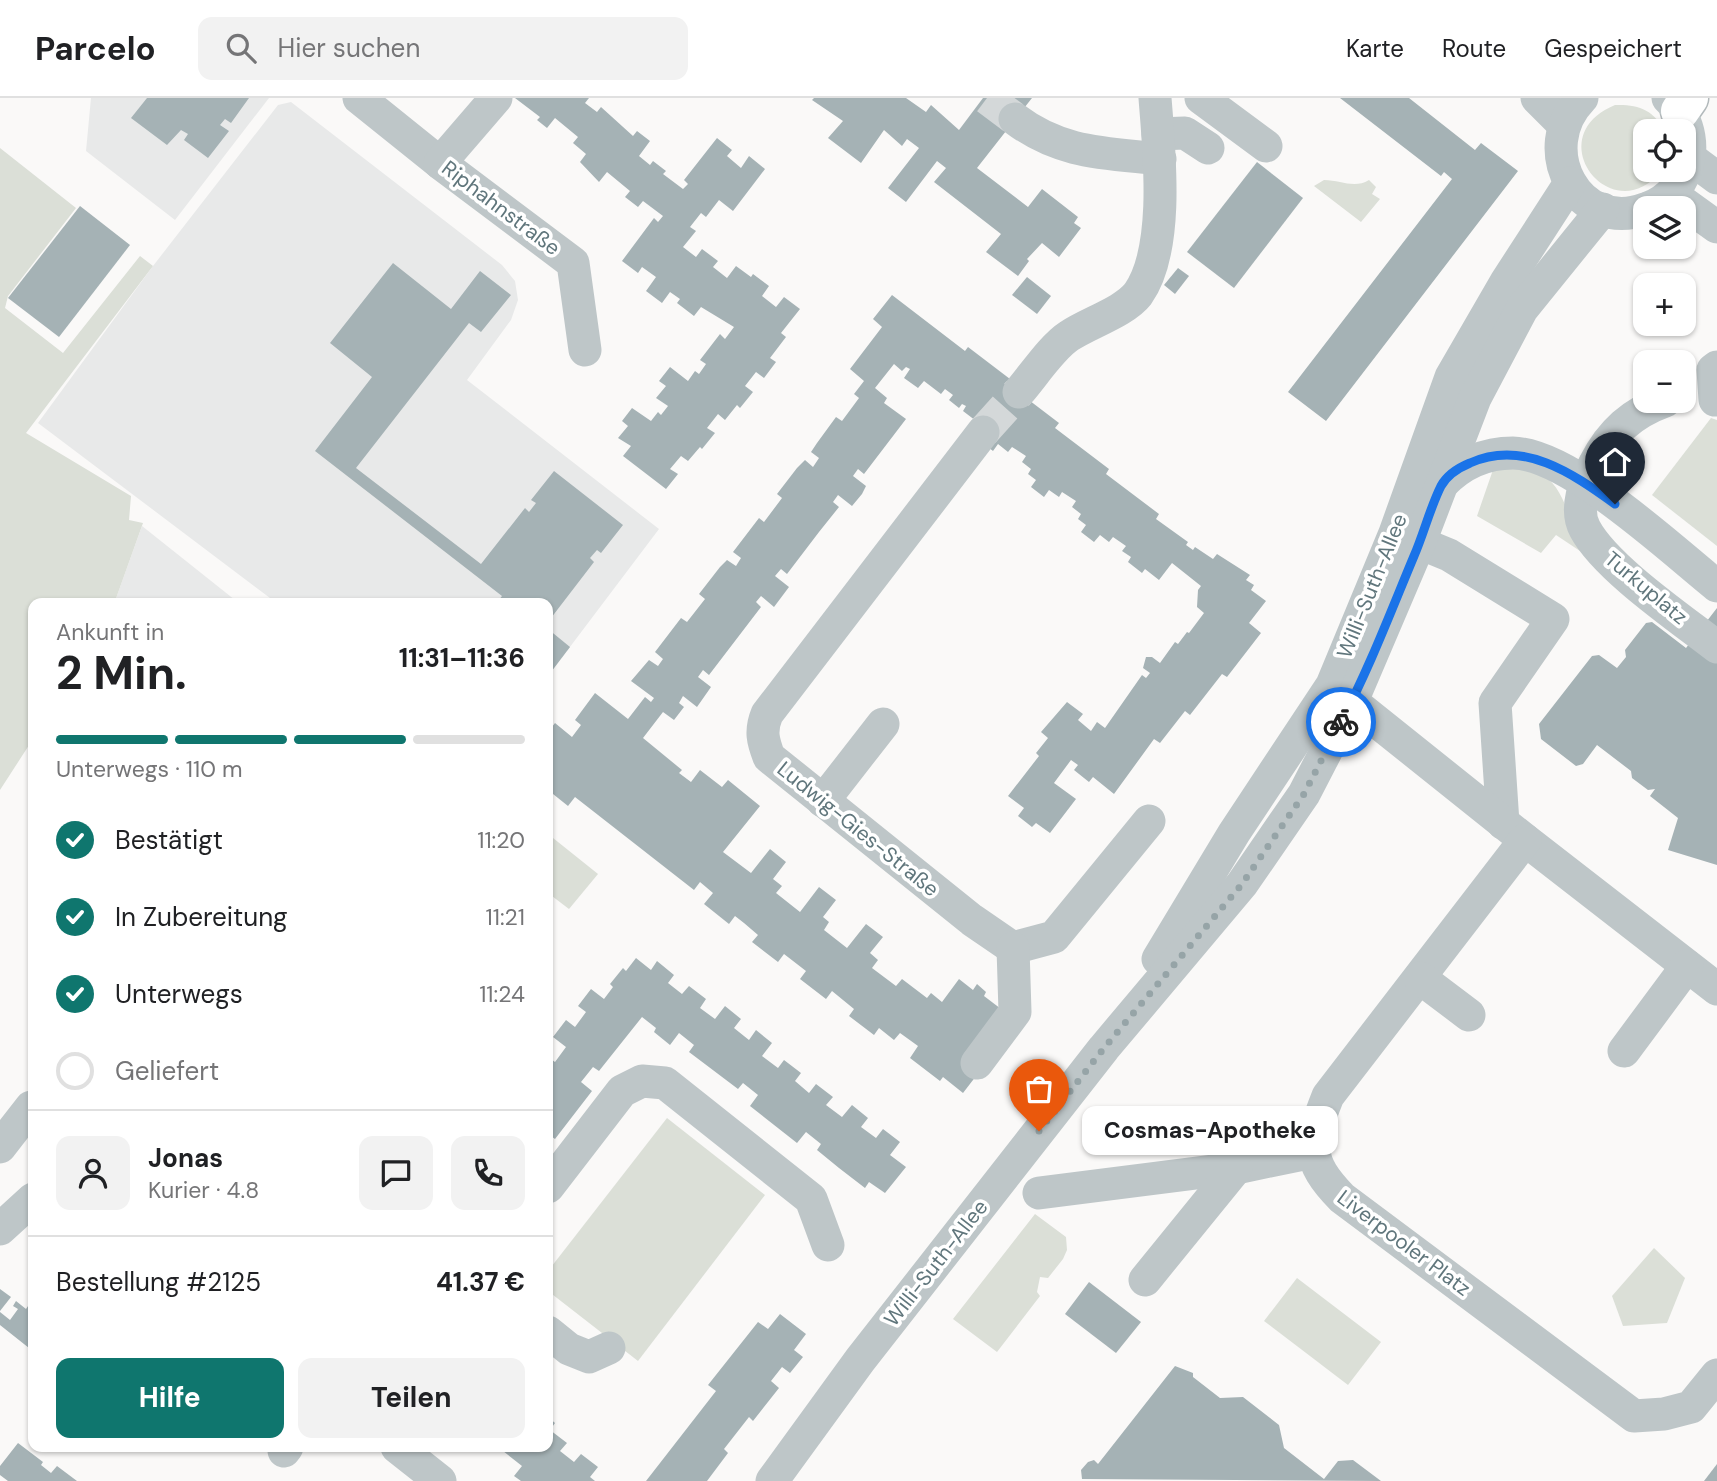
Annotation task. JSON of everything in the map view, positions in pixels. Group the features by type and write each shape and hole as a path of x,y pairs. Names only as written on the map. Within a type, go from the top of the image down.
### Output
{"street":[{"name":"Riphahnstraße","path":"359,98 573,263 585,351"},
{"path":"440,163 496,98"},
{"path":"1019,392 1066,337 1137,295 1148,274 1160,206 1155,98"},
{"path":"1201,98 1266,146"},
{"path":"1537,98 1573,111 1559,144 1562,165 1570,183 1579,194 1603,209 1621,213 1633,210"},
{"path":"1679,102 1684,119"},
{"path":"1015,119 1032,132 1068,147 1159,146 1185,133 1208,148"},
{"path":"1696,162 1717,178"},
{"path":"1664,196 1679,182"},
{"name":"Willi-Suth-Allee","path":"772,1481 860,1360 1104,1048 1234,833 1342,693 1407,538 1451,377 1506,282 1570,183"},
{"name":"Willi-Suth-Allee","path":"1407,538 1442,484 1475,398 1522,309 1603,209"},
{"path":"1696,219 1717,227"},
{"path":"1705,401 1713,370 1717,367"},
{"name":"Turkuplatz","path":"1636,413 1625,420 1601,451 1584,482 1581,509 1584,528 1609,561 1717,647"},
{"name":"Ludwig-Gies-Straße","path":"983,432 767,714 762,729 769,758 972,920 1013,948"},
{"path":"1442,484 1456,470 1484,457 1515,453 1550,463 1584,482 1630,515 1717,586"},
{"path":"1039,1193 1236,1168 1313,1152 1317,1123 1328,1097 1420,978 1514,832 1495,703 1553,620 1449,555 1407,538"},
{"path":"1342,693 1514,832 1717,989"},
{"path":"823,801 883,724"},
{"path":"977,1063 1015,1012 1013,948 1054,937 1149,821"},
{"path":"1624,1051 1687,966"},
{"path":"1420,978 1469,1016"},
{"path":"553,1181 622,1091 642,1081 657,1080 665,1083 811,1199 828,1245"},
{"path":"0,1147 28,1110"},
{"name":"Liverpooler Platz","path":"1313,1152 1321,1177 1342,1198 1634,1416 1664,1414 1691,1407 1717,1376"},
{"path":"1145,1280 1236,1168"},
{"path":"0,1229 28,1204"},
{"path":"553,1336 569,1349 589,1357 609,1348"},
{"path":"403,1452 440,1481"}],"shaded area":[{"path":"91,98 269,98 175,220 86,151"},
{"path":"291,102 502,265 515,281 518,300 511,320 467,380 659,529 553,669 553,598 270,598 38,423 153,266 278,105"},
{"path":"1615,105 1638,107 1656,118 1633,119 1633,182 1649,182 1643,187 1623,191 1605,186 1591,173 1583,156 1583,138 1593,120"},
{"path":"0,148 76,208 8,296 5,308 63,353 140,256 153,266 26,433 131,496 129,520 143,523 116,598 28,598 28,747 0,790"},
{"path":"1324,180 1353,184 1369,180 1376,187 1372,194 1380,199 1361,222 1314,186"},
{"path":"1711,418 1717,420 1717,546 1652,495"},
{"path":"1495,464 1529,469 1548,479 1561,496 1580,551 1556,535 1541,553 1477,516"},
{"path":"142,526 232,598 116,598"},
{"path":"553,838 598,874 569,909 553,897"},
{"path":"667,1118 765,1195 638,1361 553,1295 553,1265"},
{"path":"1035,1214 1066,1237 1067,1250 1048,1278 1040,1277 1037,1292 1040,1296 997,1352 953,1319"},
{"path":"1654,1248 1685,1278 1667,1323 1623,1326 1612,1296"},
{"path":"1297,1278 1381,1342 1348,1385 1264,1321"}],"building":[{"path":"147,98 249,98 231,123 225,119 220,125 229,131 208,158 184,140 188,134 181,130 167,145 131,118"},
{"path":"515,98 589,98 585,103 597,112 601,107 633,136 637,131 650,141 639,156 650,165 653,161 666,171 663,174 683,189 688,184 684,180 717,138 732,150 727,156 741,168 749,156 765,169 733,211 719,200 706,217 701,213 690,227 696,231 683,247 696,257 702,249 718,261 713,267 727,278 736,266 751,277 753,274 769,286 762,296 776,307 784,297 800,309 781,333 786,337 770,358 776,362 764,378 756,372 745,386 753,392 740,408 737,405 725,420 718,414 707,428 715,433 702,449 700,447 688,461 681,456 670,469 678,474 666,489 623,456 631,446 618,438 628,426 622,421 632,408 651,421 658,412 661,415 668,406 656,398 666,386 659,381 670,367 688,381 695,371 699,374 706,364 700,360 720,334 725,339 734,327 701,307 694,316 677,303 680,299 670,292 662,303 646,291 656,277 642,267 638,273 622,261 654,218 658,222 663,216 643,201 638,207 625,197 630,191 607,172 599,182 580,162 586,154 573,143 578,137 555,118 547,128 537,120 540,117"},
{"path":"906,98 926,112 931,105 959,130 983,98 1032,98 977,168 1028,207 1042,189 1078,217 1074,223 1081,228 1059,257 1042,243 1027,259 1029,261 1018,276 986,252 1001,234 934,182 946,168 937,161 906,202 888,188 919,148 907,139 902,146 884,130 861,163 828,138 843,121 812,100"},
{"path":"1340,98 1409,98 1475,150 1481,143 1518,171 1326,421 1288,392 1452,179 1444,172 1441,176"},
{"path":"1257,162 1303,198 1234,288 1187,252"},
{"path":"80,206 130,245 59,337 8,298"},
{"path":"393,263 451,309 480,271 511,295 481,332 469,323 356,468 481,564 525,508 529,512 536,503 531,500 554,471 623,525 601,553 597,550 590,558 594,562 553,615 553,598 500,598 502,596 315,451 372,377 330,343"},
{"path":"1178,268 1189,276 1175,294 1164,285"},
{"path":"1027,277 1051,296 1037,314 1012,295"},
{"path":"892,295 965,351 968,347 1010,379 1017,391 1059,423 1055,428 1109,469 1106,474 1159,514 1156,519 1188,542 1186,545 1193,550 1195,547 1213,559 1217,554 1250,575 1246,580 1254,585 1251,590 1266,601 1249,623 1261,633 1227,677 1222,674 1190,715 1185,711 1160,743 1154,739 1114,794 1093,777 1089,782 1074,770 1078,765 1071,760 1054,783 1076,799 1050,833 1036,823 1032,827 1018,816 1024,808 1008,796 1039,756 1036,753 1048,738 1041,732 1067,702 1083,714 1078,720 1091,731 1097,722 1105,728 1142,675 1146,678 1150,673 1143,668 1146,657 1152,657 1160,663 1175,642 1178,644 1187,632 1189,633 1204,613 1197,607 1198,590 1201,586 1172,563 1159,580 1145,569 1142,573 1128,562 1131,557 1122,551 1126,546 1113,537 1109,542 1100,535 1094,542 1081,532 1086,525 1078,519 1081,514 1072,507 1076,501 1062,492 1059,497 1049,490 1044,497 1031,487 1036,480 1028,474 1031,469 1022,462 1026,456 1012,447 1008,452 998,444 993,451 980,441 980,424 963,411 966,406 962,404 959,408 949,400 953,395 945,389 941,394 924,381 918,388 904,378 910,369 906,367 902,371 894,364 875,388 887,398 884,403 906,419 864,474 858,469 853,476 866,486 862,494 852,506 838,495 833,502 839,507 787,574 781,569 775,576 789,587 774,607 761,596 756,602 761,607 709,675 703,670 698,677 711,687 697,707 683,696 679,703 684,707 674,720 663,712 643,738 682,770 679,773 691,782 700,770 722,787 728,780 760,806 723,852 751,873 770,849 786,862 773,879 782,886 776,893 800,912 819,887 836,900 823,917 829,922 824,930 847,948 866,924 883,937 870,953 878,960 872,968 896,986 902,979 927,998 931,993 942,1002 959,979 973,990 977,984 986,992 984,996 1005,1012 983,1067 963,1093 943,1077 940,1081 910,1058 918,1046 900,1033 894,1040 879,1028 874,1035 849,1016 854,1009 832,991 826,999 800,979 806,971 784,954 778,962 752,942 758,935 735,916 729,924 704,904 713,893 700,882 694,890 575,797 568,806 553,794 553,726 555,723 572,737 581,725 575,720 595,693 628,719 645,697 651,702 654,698 631,681 649,660 658,666 663,659 655,652 681,618 687,622 705,599 699,594 720,567 727,560 736,566 741,558 733,552 759,518 764,522 782,498 777,494 797,468 805,460 813,467 819,458 811,452 817,443 836,417 842,421 859,398 854,394 864,381 850,369 882,327 873,319"},
{"path":"1717,608 1717,865 1668,850 1678,818 1650,796 1655,789 1648,790 1632,778 1631,771 1597,745 1583,764 1576,766 1541,739 1539,724 1592,656 1599,655 1617,668 1626,657 1625,650 1646,623 1652,622 1686,648"},
{"path":"553,633 570,647 553,669"},
{"path":"636,958 651,970 657,961 674,975 668,983 682,994 689,986 706,999 700,1008 715,1019 725,1006 741,1019 734,1028 749,1040 756,1030 772,1043 762,1056 778,1068 784,1060 801,1073 795,1081 809,1093 816,1084 833,1097 826,1105 842,1117 852,1105 868,1118 861,1127 876,1138 883,1129 900,1142 890,1155 906,1167 885,1193 869,1182 865,1188 817,1150 821,1144 806,1132 797,1143 750,1106 758,1095 743,1083 738,1089 689,1052 694,1045 679,1033 670,1045 654,1032 656,1028 642,1017 599,1071 593,1067 581,1082 592,1091 555,1139 553,1061 555,1062 566,1047 553,1037 566,1020 575,1027 586,1012 578,1006 591,989 604,999 613,987 610,984 623,968 626,971"},
{"path":"1089,1282 1141,1322 1116,1353 1065,1314"},
{"path":"0,1289 11,1297 0,1311"},
{"path":"16,1301 26,1309 28,1306 28,1347 0,1325 0,1312 10,1320 18,1309 13,1306"},
{"path":"780,1314 806,1334 794,1350 803,1357 790,1373 782,1367 771,1381 779,1388 753,1421 749,1417 724,1449 728,1453 707,1481 646,1481 716,1391 708,1385 758,1322 768,1329"},
{"path":"1175,1366 1193,1373 1193,1377 1220,1398 1243,1397 1279,1425 1284,1448 1324,1479 1338,1461 1353,1460 1381,1481 1082,1479 1081,1470 1088,1462 1094,1460 1098,1464"},
{"path":"553,1432 567,1443 560,1451 574,1462 581,1454 598,1467 590,1477 595,1481 521,1481 514,1476 522,1466 504,1452 553,1452"},
{"path":"18,1443 43,1462 41,1465 51,1473 57,1466 77,1481 8,1481 0,1475 0,1466"},
{"path":"1717,1464 1717,1481 1704,1481"}],"tunnel":[{"path":"987,98 1015,119"},
{"path":"983,432 1019,392"}],"way so far":[{"path":"1039,1131 1104,1048 1242,884 1304,794 1341,722"}],"place":[{"name":"Cosmas-Apotheke","path":"1039,1131"}],"route":[{"path":"1341,722 1419,544 1442,484 1456,470 1484,457 1515,453 1550,463 1615,504"}]}
